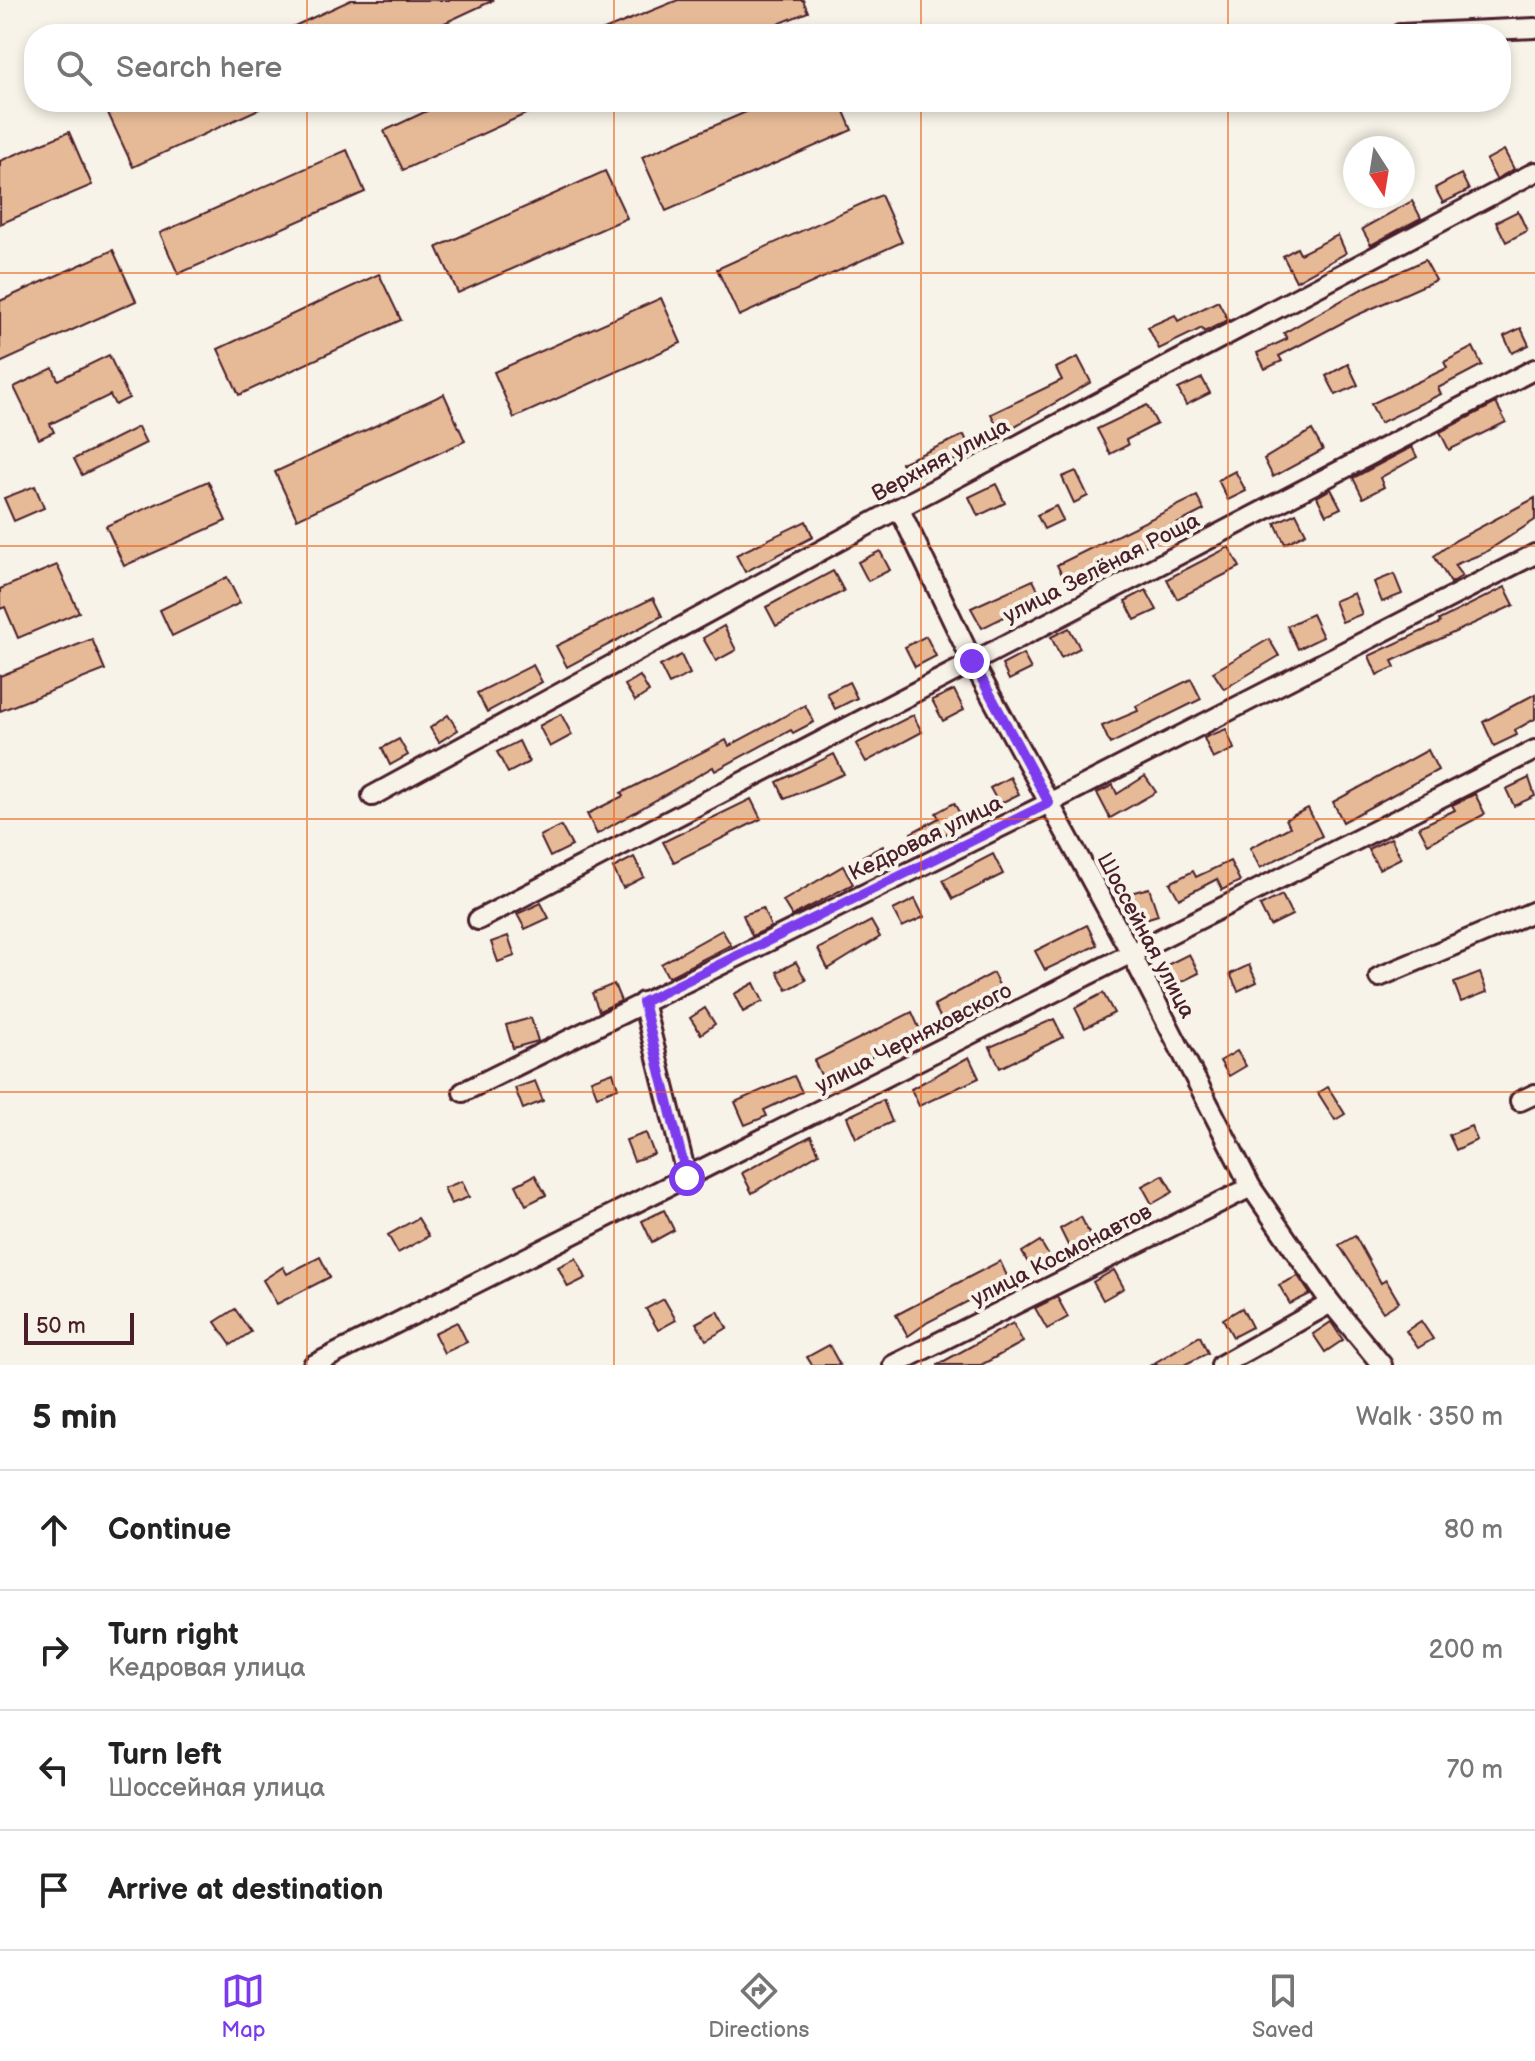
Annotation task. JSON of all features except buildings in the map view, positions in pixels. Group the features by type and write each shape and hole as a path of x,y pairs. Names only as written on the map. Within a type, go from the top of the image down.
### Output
{"street":[{"path":"1511,29 1535,28"},
{"name":"Верхняя улица","path":"372,796 899,508 1535,172"},
{"name":"улица Зелёная Роща","path":"478,920 1535,369"},
{"name":"Шоссейная улица","path":"899,508 972,661 1131,953 1251,1187 1331,1303 1382,1365"},
{"name":"Кедровая улица","path":"463,1092 1049,803 1535,554"},
{"name":"улица Черняховского","path":"313,1365 1535,750"},
{"path":"1379,977 1535,911"},
{"path":"643,1002 687,1178"},
{"name":"улица Космонавтов","path":"893,1365 1251,1187"},
{"path":"1221,1365 1331,1303"}],"route":[{"path":"687,1178 643,1002 1049,803 972,661"}]}
